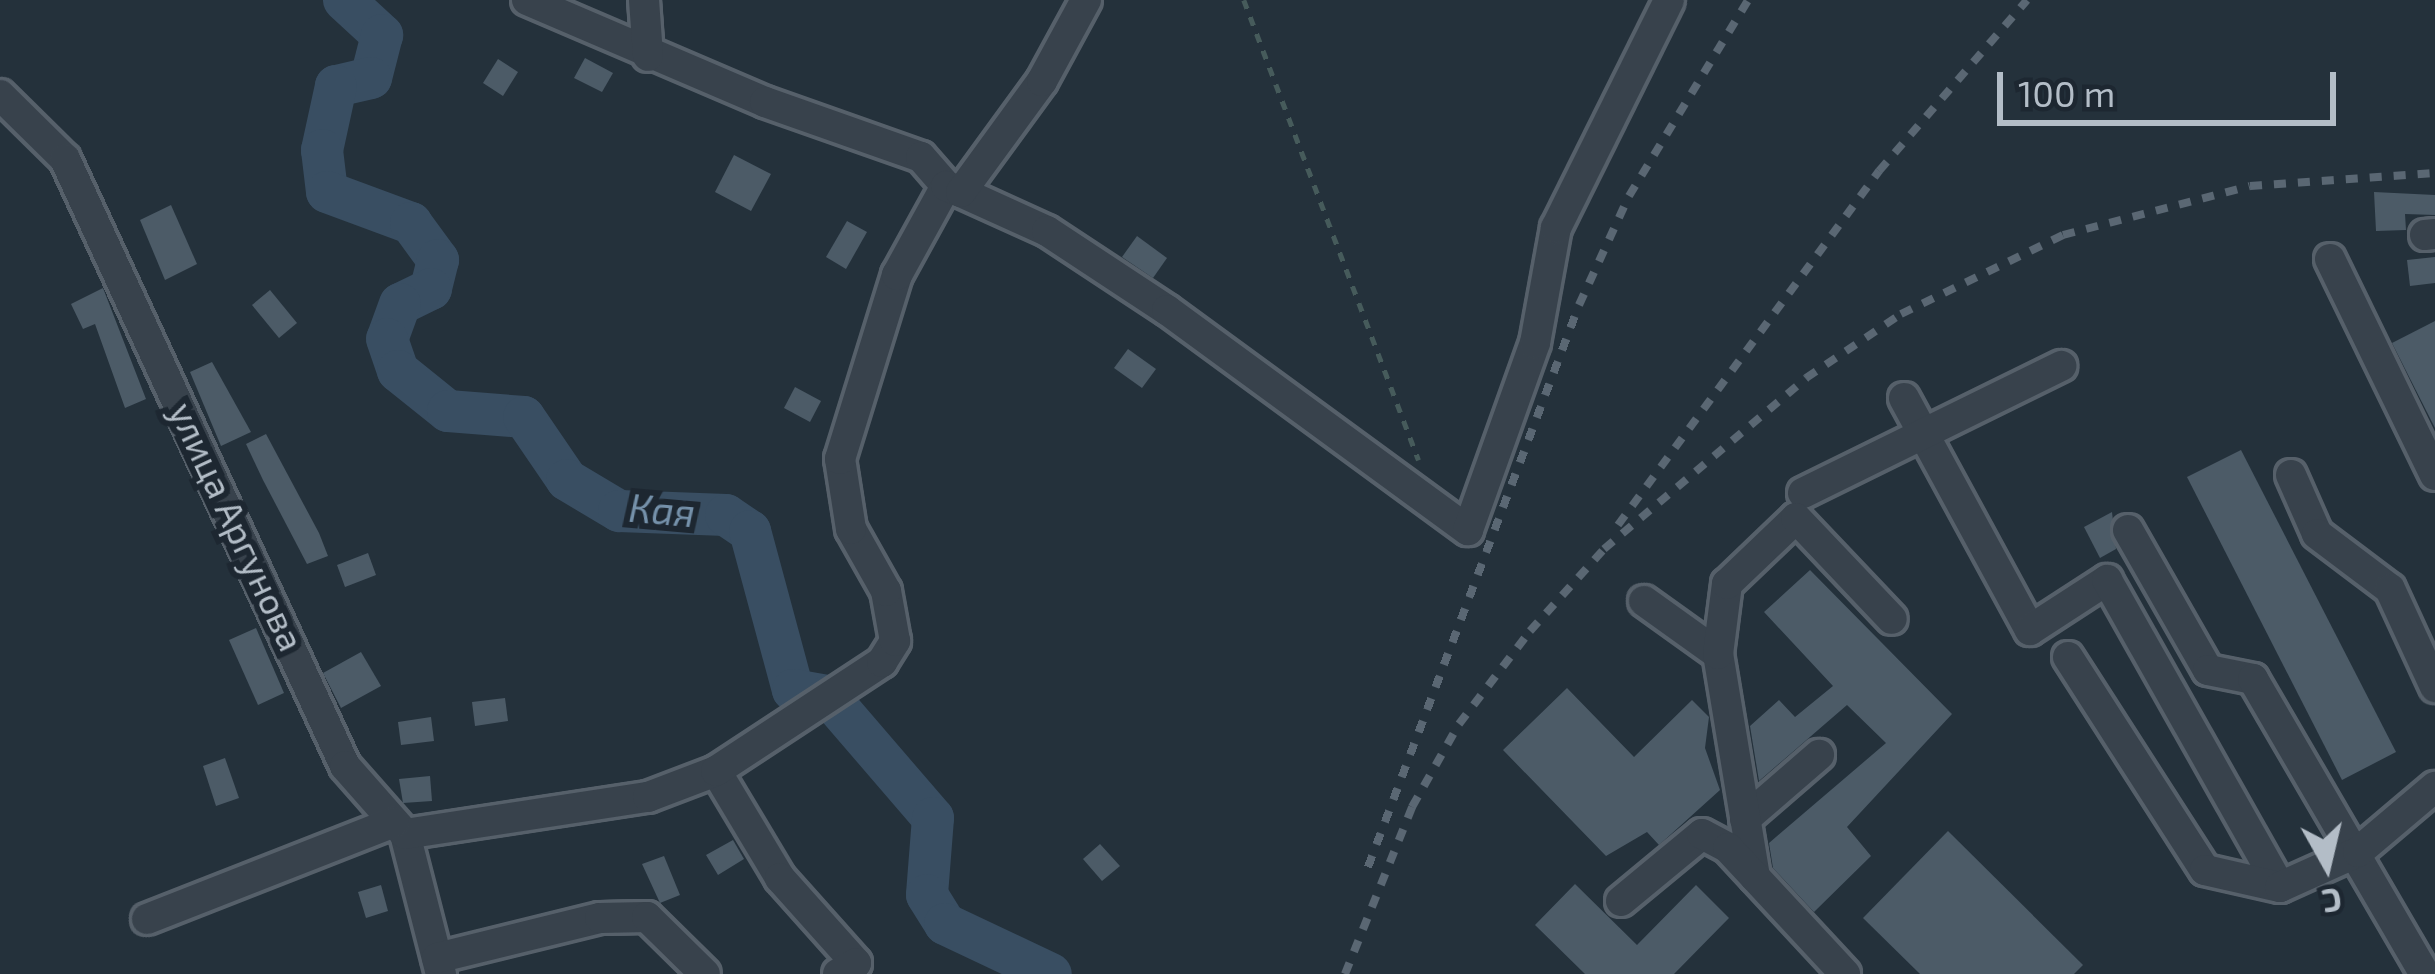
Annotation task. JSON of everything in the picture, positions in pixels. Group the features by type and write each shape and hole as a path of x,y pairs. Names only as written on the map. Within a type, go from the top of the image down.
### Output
{"street":[{"path":"527,0 648,56 921,157 954,189 1047,231 1148,296 1468,530 1535,343 1556,228 1669,0"},
{"path":"644,0 648,56"},
{"path":"147,919 400,828 648,797 716,771 882,662 895,641 886,591 850,529 840,459 897,275 954,189 1042,81 1086,0"},
{"name":"улица Аргунова","path":"0,95 65,159 345,766 400,828 439,966"},
{"path":"2330,259 2435,476"},
{"path":"1803,493 2061,366"},
{"path":"1904,398 2030,630 2107,580 2280,887"},
{"path":"2291,475 2317,534 2390,589 2435,687"},
{"path":"1755,877 1718,654 1727,584 1796,518 1892,619"},
{"path":"2128,530 2208,670 2253,680 2426,974"},
{"path":"1644,601 1718,654"},
{"path":"2068,657 2205,870 2280,887 2357,852 2435,787"},
{"path":"1745,819 1820,754"},
{"path":"716,771 780,878 856,962 838,974"},
{"path":"1621,901 1702,835 1755,877 1845,974"},
{"path":"439,966 600,918 647,917 706,974"}],"path":[{"path":"1244,0 1436,506"}],"building":[{"path":"585,58 613,73 602,92 574,78"},
{"path":"498,59 518,72 503,96 483,83"},
{"path":"734,155 771,174 751,211 715,192"},
{"path":"2374,192 2435,195 2435,215 2405,214 2406,230 2376,231"},
{"path":"171,205 197,264 165,280 140,220"},
{"path":"847,221 867,232 846,269 826,257"},
{"path":"1137,236 1167,258 1153,278 1122,257"},
{"path":"2435,257 2435,283 2410,286 2407,260"},
{"path":"103,288 146,399 125,408 95,324 83,329 71,304"},
{"path":"270,290 297,323 279,338 252,305"},
{"path":"2435,321 2435,428 2392,343"},
{"path":"1128,349 1156,369 1142,388 1114,368"},
{"path":"212,362 251,432 221,446 190,372"},
{"path":"795,387 821,401 810,422 784,408"},
{"path":"266,434 328,556 307,564 263,480 246,444"},
{"path":"2241,450 2396,752 2342,780 2187,477"},
{"path":"2112,512 2116,549 2100,558 2084,527"},
{"path":"368,553 376,575 345,587 337,565"},
{"path":"1810,570 1952,714 1847,827 1871,856 1814,912 1773,868 1769,843 1886,743 1847,705 1759,781 1750,726 1779,700 1795,717 1833,686 1764,612"},
{"path":"256,628 284,693 258,705 229,640"},
{"path":"361,652 381,686 341,708 323,673"},
{"path":"1567,688 1634,757 1692,700 1709,717 1705,748 1720,790 1659,845 1647,832 1606,856 1503,750"},
{"path":"505,698 508,721 475,726 472,702"},
{"path":"431,717 434,741 401,745 398,722"},
{"path":"225,758 239,798 216,806 203,766"},
{"path":"430,776 432,801 403,803 399,779"},
{"path":"1948,831 2083,965 2074,974 1920,974 1863,918"},
{"path":"733,840 744,859 718,875 706,855"},
{"path":"1100,844 1120,866 1102,881 1083,859"},
{"path":"664,856 680,895 660,903 642,864"},
{"path":"1575,884 1637,945 1696,885 1729,918 1674,974 1585,974 1535,925"},
{"path":"381,885 388,911 366,918 358,892"}],"waterway":[{"name":"Кая","path":"344,0 382,35 371,78 336,86 322,150 327,192 411,223 438,260 431,289 400,304 387,339 398,371 448,411 524,417 567,480 619,511 726,515 750,531 793,690 828,696 933,818 927,895 945,924 1051,974"}],"railway":[{"path":"1368,867 1579,305 1629,196 1748,0"},
{"path":"1618,525 1879,171 2027,0"},
{"path":"1345,974 1412,807 1459,724 1530,631 1604,549 1806,378 1901,314 2063,235 2250,186 2435,173"}]}
